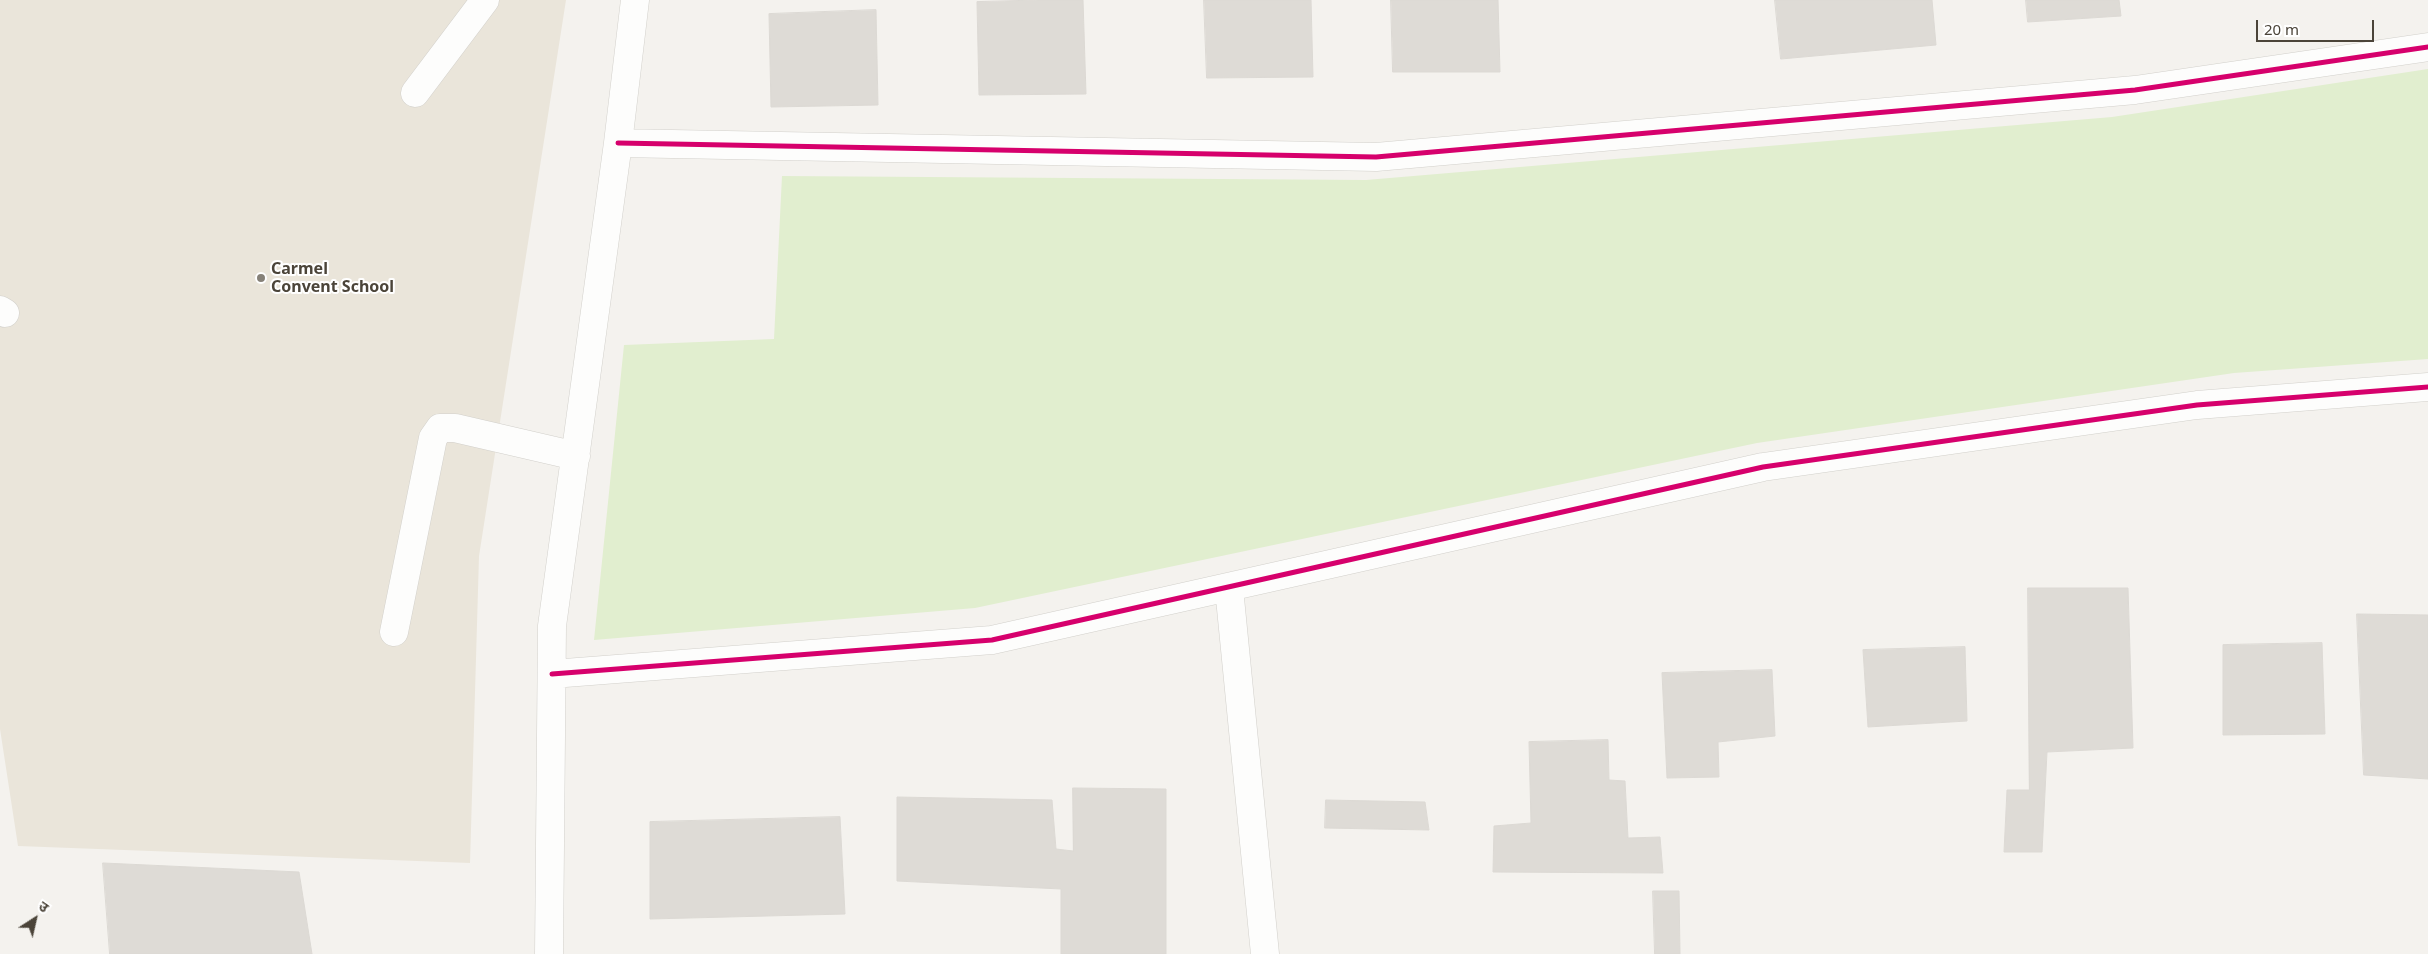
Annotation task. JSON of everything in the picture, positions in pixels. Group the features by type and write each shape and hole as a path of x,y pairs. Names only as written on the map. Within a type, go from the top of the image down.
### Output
{"street":[{"path":"415,94 484,0"},
{"path":"549,954 552,626 618,143 634,0"},
{"path":"618,143 1376,157 2136,90 2428,48"},
{"path":"552,674 992,640 1763,467 2197,405 2428,386"},
{"path":"394,632 433,438 440,428 456,428 576,456"},
{"path":"1229,588 1266,954"}],"shaded area":[{"name":"Carmel Convent School","path":"0,0 566,0 479,556 470,863 18,846 0,729"}],"green space":[{"path":"2428,69 2428,359 2234,373 1757,443 975,608 594,640 624,345 774,339 782,176 1366,180 2112,117"}],"building":[{"path":"1083,0 1086,94 979,95 977,2"},
{"path":"1204,0 1311,0 1313,77 1207,78"},
{"path":"1391,0 1498,0 1500,72 1393,72"},
{"path":"1775,0 1932,0 1936,45 1781,59"},
{"path":"2026,0 2119,0 2121,16 2028,22"},
{"path":"876,10 878,105 771,107 769,14"},
{"path":"2028,588 2128,588 2133,748 2047,752 2042,852 2004,852 2007,790 2029,790"},
{"path":"2357,614 2428,615 2428,779 2364,775"},
{"path":"2322,643 2325,734 2223,735 2223,645"},
{"path":"1965,647 1967,721 1868,727 1863,650"},
{"path":"1772,670 1775,736 1718,742 1719,777 1667,778 1662,673"},
{"path":"1608,740 1609,780 1625,781 1628,838 1660,837 1663,873 1493,872 1494,826 1531,823 1529,742"},
{"path":"1073,788 1166,789 1166,954 1061,954 1061,889 897,881 897,797 1052,800 1056,849 1073,851"},
{"path":"1326,800 1425,802 1429,830 1325,828"},
{"path":"840,817 845,914 650,919 650,822"},
{"path":"103,863 299,872 312,954 110,954"},
{"path":"1653,891 1679,891 1680,954 1655,954"}],"cycle path":[{"path":"618,143 1376,157 2135,90 2428,47"},
{"path":"552,674 992,640 1763,467 2197,405 2428,387"}],"place":[{"name":"Carmel Convent School","path":"261,278"}]}
